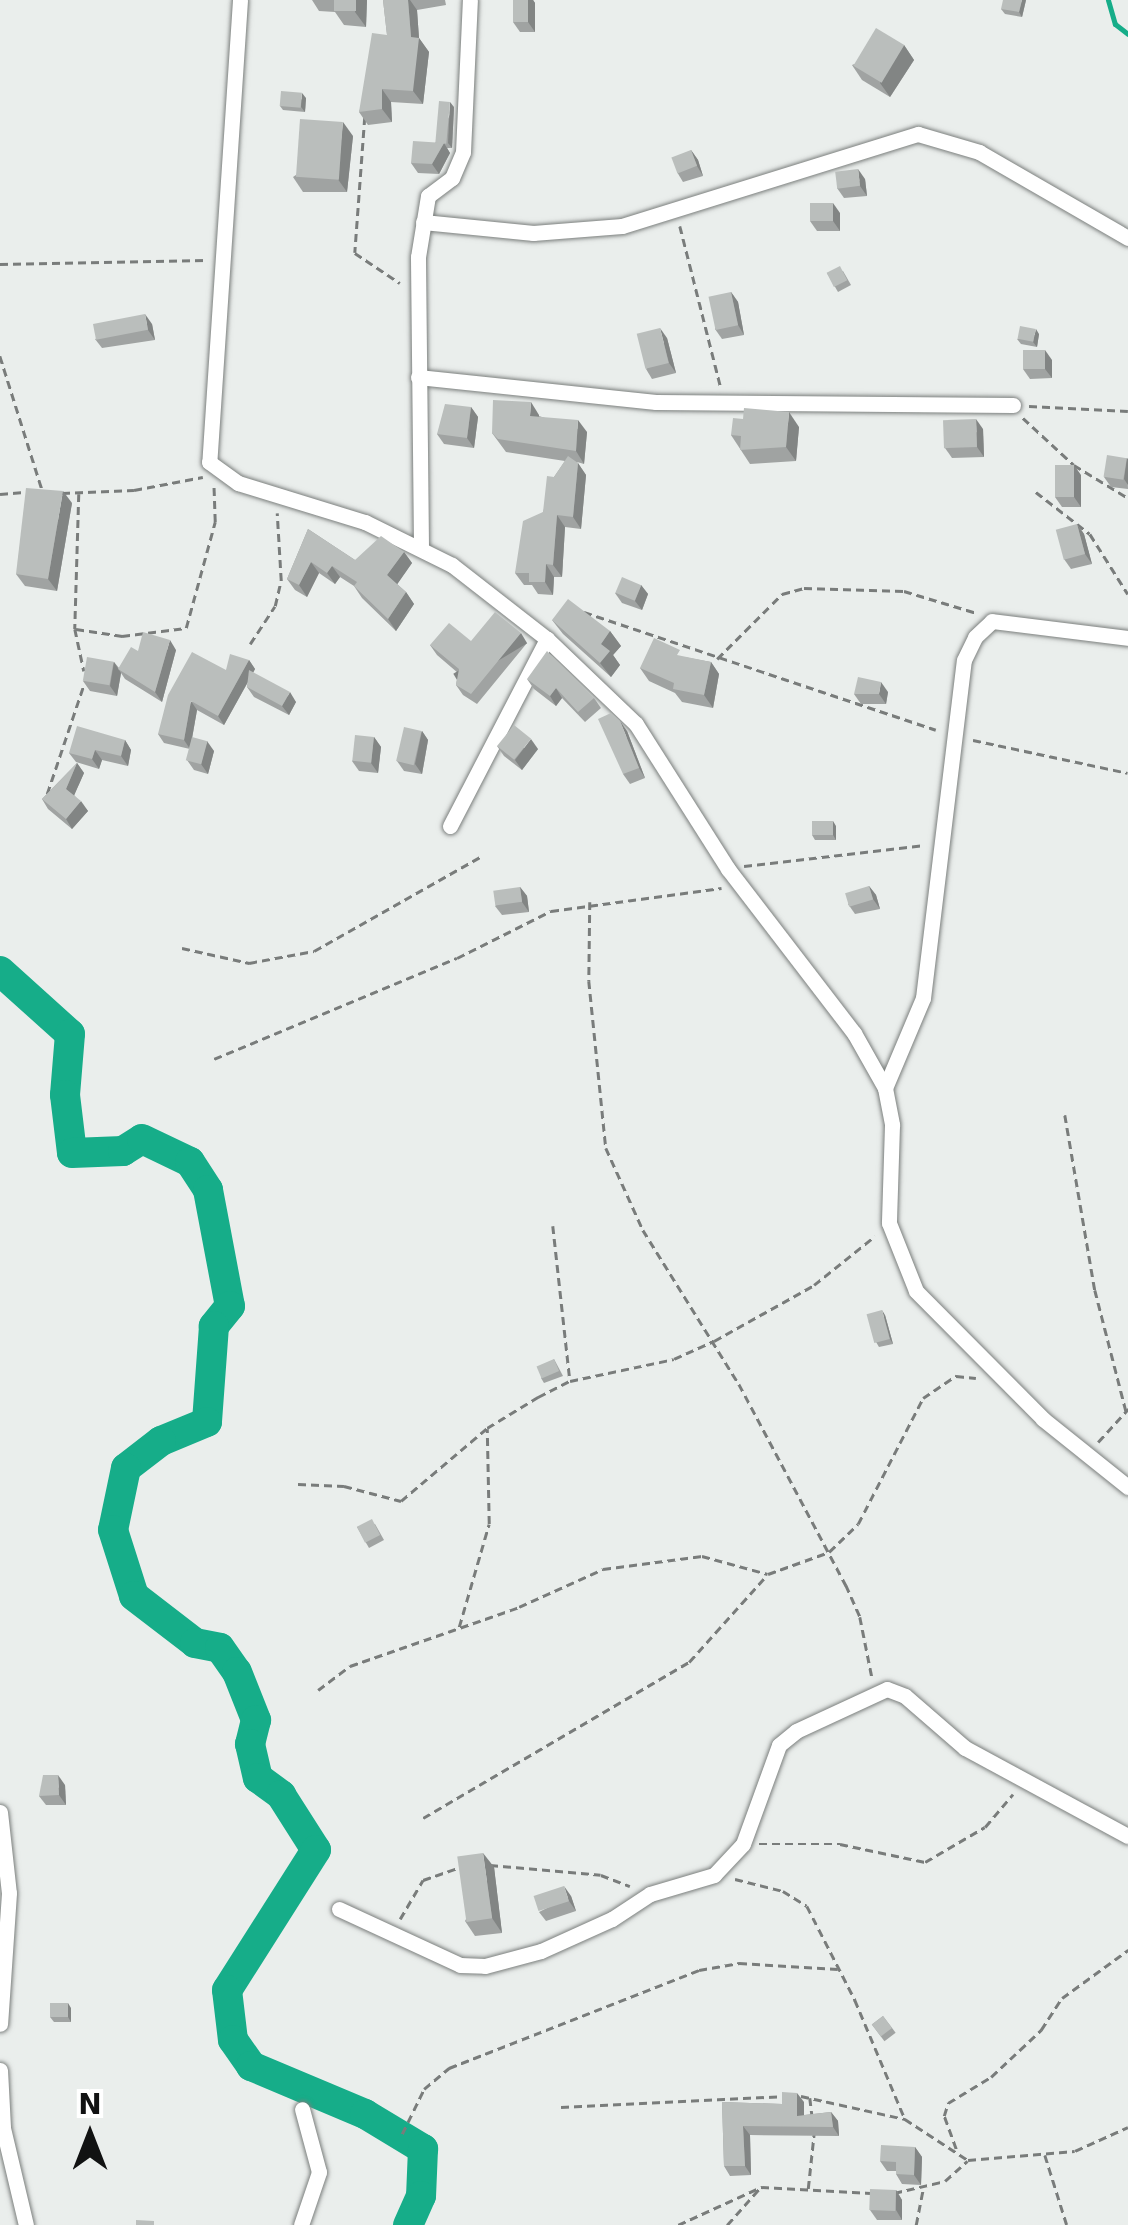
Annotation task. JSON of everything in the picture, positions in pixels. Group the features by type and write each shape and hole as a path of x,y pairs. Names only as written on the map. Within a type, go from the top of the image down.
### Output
{"street":[{"path":"240,0 209,462 219,475 421,546 547,640 636,724 728,870 854,1033 885,1088 892,1125 889,1223 916,1291 1002,1382 1090,1451 1128,1487"},
{"path":"421,546 415,290 422,222 432,189 452,178 463,152 470,0"},
{"path":"422,222 572,233 622,226 896,140 942,136 1128,238"},
{"path":"418,377 725,404 1013,405"},
{"path":"885,1088 923,998 964,660 992,620 1128,638"},
{"path":"450,826 547,640"},
{"path":"340,1909 430,1955 485,1966 580,1934 650,1894 714,1875 743,1844 780,1745 873,1692 906,1696 965,1748 1128,1836"},
{"path":"0,1812 9,1893 0,2024"},
{"path":"0,2070 2,2128 26,2225"},
{"path":"301,2225 319,2172 302,2110"}],"path":[{"path":"366,108 355,253 374,270 415,290"},
{"path":"675,207 725,404"},
{"path":"0,264 223,260"},
{"path":"0,356 44,493"},
{"path":"1013,405 1128,410"},
{"path":"1013,405 1074,465 1128,498"},
{"path":"0,494 78,494 210,476 215,522 186,628 122,636 74,629"},
{"path":"250,644 275,606 281,580 283,546 273,492"},
{"path":"1036,492 1090,534 1128,594"},
{"path":"44,806 85,680 74,629 78,494"},
{"path":"717,659 782,594 804,588 934,596 992,620"},
{"path":"574,609 956,736 1128,774"},
{"path":"728,870 807,854 943,844"},
{"path":"182,948 250,964 297,956 350,934 482,856"},
{"path":"214,1059 457,958 551,911 590,902 747,890"},
{"path":"590,902 589,980 606,1148 642,1230 714,1341 829,1552 860,1617 873,1692"},
{"path":"1064,1115 1095,1290 1127,1410 1090,1451"},
{"path":"298,1484 344,1486 396,1502 487,1428 570,1381 674,1359 714,1341 814,1285 889,1223"},
{"path":"553,1226 570,1381"},
{"path":"422,1818 689,1662 768,1574 829,1552 858,1524 923,1398 956,1376 1002,1382"},
{"path":"458,1628 489,1524 487,1428"},
{"path":"318,1690 350,1666 458,1628 603,1569 702,1556 768,1574"},
{"path":"743,1844 840,1844 925,1862 986,1827 1026,1781"},
{"path":"392,1936 423,1880 463,1866"},
{"path":"479,1866 601,1875 650,1894"},
{"path":"714,1875 783,1891 807,1906 905,2119"},
{"path":"956,2150 944,2116 948,2103 991,2076 1042,2030 1062,1998 1128,1950"},
{"path":"402,2134 424,2090 449,2068 698,1970 739,1963 838,1969"},
{"path":"561,2107 810,2096 905,2119 968,2160"},
{"path":"808,2190 814,2152 810,2096"},
{"path":"678,2225 762,2188 923,2188 946,2181 968,2160 1075,2150 1128,2127"},
{"path":"1045,2154 1067,2225"},
{"path":"727,2225 762,2188"},
{"path":"916,2225 923,2188"}],"building":[{"path":"334,0 356,0 356,11 334,11"},
{"path":"383,0 408,0 411,37 419,38 413,91 382,89 382,109 359,112 372,33 387,35"},
{"path":"513,0 528,0 528,22 513,22"},
{"path":"1003,0 1022,0 1019,12 1001,9"},
{"path":"876,28 904,45 882,83 853,66"},
{"path":"281,91 302,93 301,108 280,106"},
{"path":"439,101 450,102 446,144 435,143"},
{"path":"300,119 343,122 339,180 296,177"},
{"path":"413,141 444,143 432,164 411,163"},
{"path":"691,150 697,166 677,173 671,158"},
{"path":"858,169 860,186 837,189 835,172"},
{"path":"810,203 833,203 833,221 810,221"},
{"path":"840,266 847,280 834,287 827,273"},
{"path":"731,292 738,325 716,330 709,297"},
{"path":"145,314 148,330 96,340 93,324"},
{"path":"1020,326 1036,329 1033,342 1018,339"},
{"path":"660,328 669,363 645,369 637,334"},
{"path":"1023,350 1045,350 1045,369 1023,369"},
{"path":"493,400 531,402 530,416 578,420 576,451 498,439 492,433"},
{"path":"445,404 471,407 467,438 437,434"},
{"path":"744,408 789,412 786,447 740,450 741,436 731,435 733,418 743,419"},
{"path":"976,419 977,447 944,448 943,420"},
{"path":"1107,455 1127,458 1123,480 1104,477"},
{"path":"568,456 578,463 573,517 557,515 553,565 546,564 545,582 529,582 529,573 515,573 523,521 543,512 547,476 554,477"},
{"path":"1055,465 1074,465 1074,497 1055,497"},
{"path":"26,488 63,491 48,579 16,574"},
{"path":"1077,524 1085,554 1064,560 1056,530"},
{"path":"308,529 355,560 381,536 404,552 387,575 406,592 388,619 354,586 357,582 332,566 327,573 311,562 299,585 287,579"},
{"path":"622,577 641,585 635,601 615,593"},
{"path":"568,599 610,631 601,644 610,651 600,663 552,620"},
{"path":"495,612 521,633 471,694 456,685 459,669 430,645 449,623 471,641"},
{"path":"143,632 170,640 155,692 118,669 131,647 138,651"},
{"path":"654,638 680,650 677,655 711,662 704,695 673,689 674,683 640,668"},
{"path":"547,651 594,698 578,712 556,688 550,696 527,679"},
{"path":"192,652 226,670 230,654 249,660 218,716 191,701 184,740 158,734 168,695"},
{"path":"87,657 114,662 109,685 83,681"},
{"path":"249,670 290,692 282,706 247,687"},
{"path":"858,677 881,682 879,694 854,694"},
{"path":"611,713 620,721 639,768 623,774 598,719"},
{"path":"514,725 531,739 514,760 497,746"},
{"path":"77,726 125,740 121,756 95,750 92,759 69,753"},
{"path":"404,727 422,731 414,765 396,761"},
{"path":"355,735 374,737 371,763 352,761"},
{"path":"192,737 207,741 201,764 186,760"},
{"path":"77,763 66,789 81,801 66,819 42,799"},
{"path":"812,821 833,821 833,835 812,835"},
{"path":"869,886 873,899 849,907 845,893"},
{"path":"520,887 522,902 495,906 493,891"},
{"path":"882,1310 890,1339 874,1343 867,1314"},
{"path":"554,1359 559,1371 542,1378 537,1366"},
{"path":"372,1519 380,1535 365,1543 357,1527"},
{"path":"43,1775 58,1775 59,1795 39,1796"},
{"path":"483,1853 492,1918 466,1922 457,1857"},
{"path":"564,1886 569,1901 539,1911 534,1896"},
{"path":"50,2003 68,2003 68,2017 50,2017"},
{"path":"883,2016 892,2028 881,2036 872,2024"},
{"path":"782,2092 797,2093 797,2116 831,2112 833,2127 743,2126 745,2166 724,2166 722,2102 782,2104"},
{"path":"881,2145 915,2147 914,2175 896,2174 896,2162 880,2161"},
{"path":"870,2189 896,2190 895,2211 869,2210"},
{"path":"136,2220 154,2221 154,2225 136,2225"}],"waterway":[{"path":"1108,0 1115,24 1128,34"},
{"path":"0,971 70,1034 65,1095 72,1153 123,1151 142,1139 190,1162 208,1190 230,1306 214,1326 207,1422 161,1441 126,1468 113,1530 134,1596 195,1643 220,1648 237,1672 256,1720 250,1744 258,1778 281,1795 316,1850 227,1990 233,2040 251,2066 365,2114 423,2149 421,2196 408,2225"}]}
